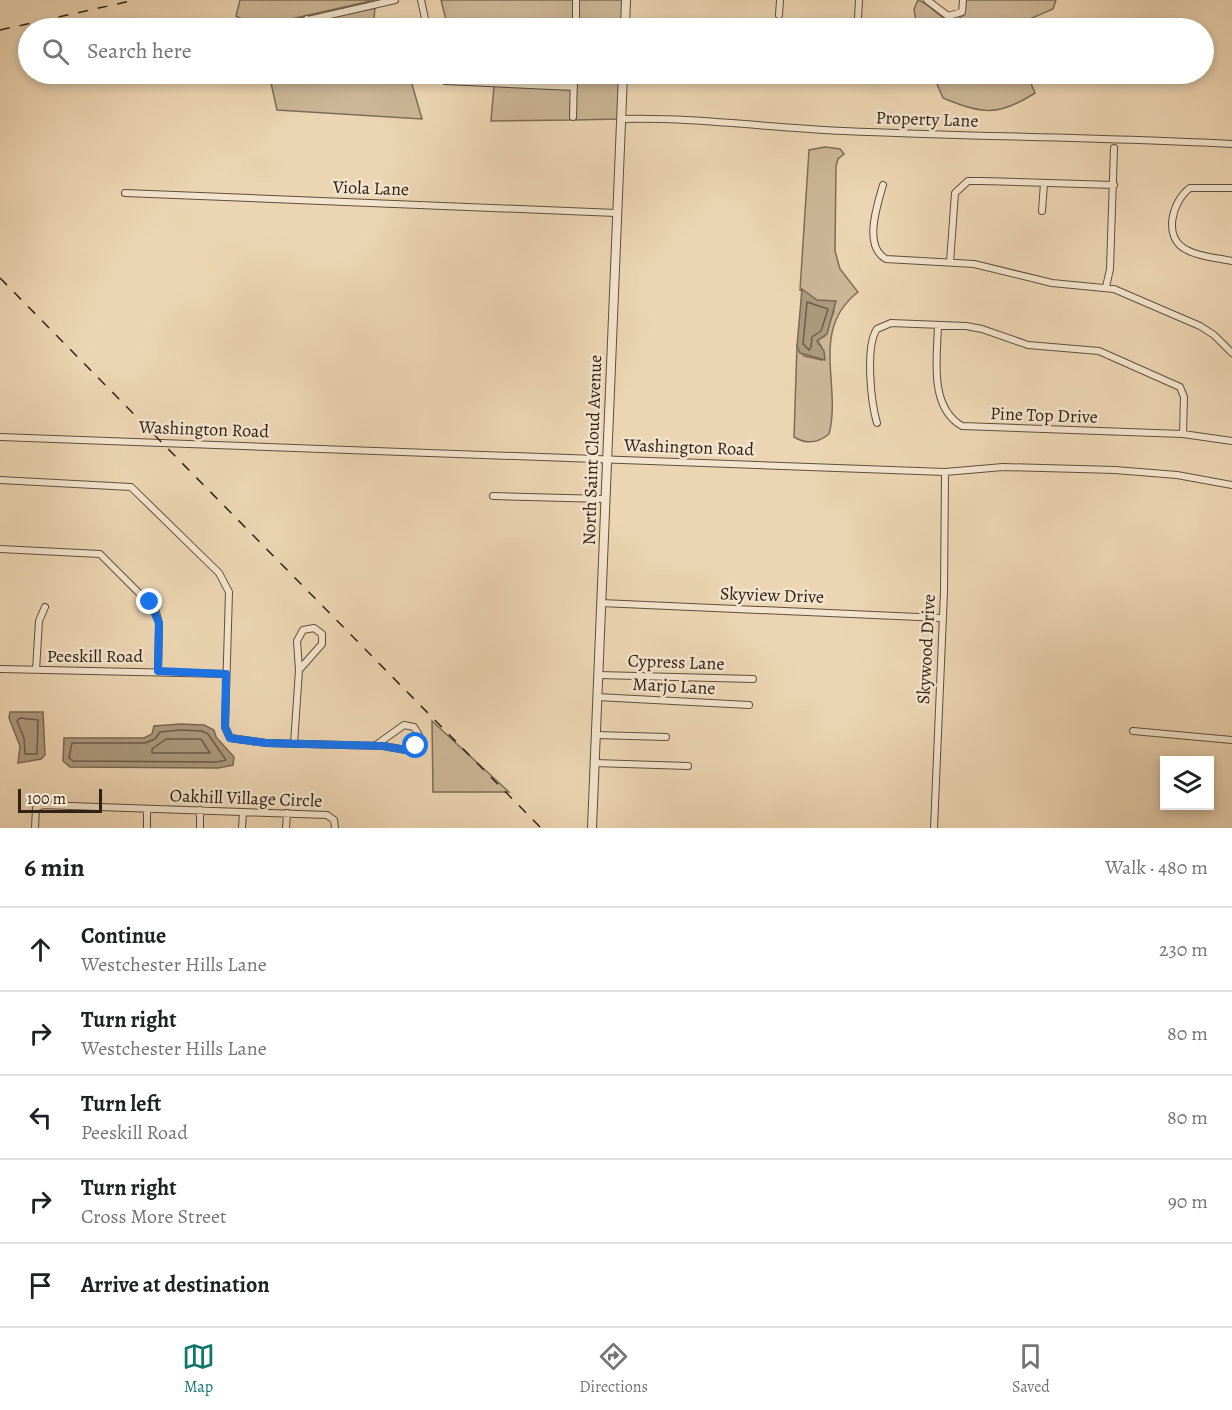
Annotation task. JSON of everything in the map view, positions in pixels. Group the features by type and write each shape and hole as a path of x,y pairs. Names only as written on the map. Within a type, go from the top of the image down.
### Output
{"street":[{"path":"312,18 395,0"},
{"path":"421,0 425,18"},
{"path":"576,0 576,18"},
{"path":"625,18 626,0"},
{"path":"779,15 780,0"},
{"path":"858,18 859,0"},
{"path":"927,0 948,16 962,12 963,0"},
{"path":"510,84 574,87 573,117"},
{"name":"North Saint Cloud Avenue","path":"592,828 623,84"},
{"name":"Property Lane","path":"621,119 663,118 847,131 1232,144"},
{"path":"1106,287 1114,185 1114,148"},
{"path":"950,262 955,193 968,181 1114,185"},
{"path":"1042,211 1044,183"},
{"path":"883,185 878,200 873,241 876,252 886,259 984,265 1052,283 1106,287 1200,326 1214,334 1232,353"},
{"path":"1232,188 1190,188 1174,203 1172,218 1174,238 1181,247 1188,252 1232,261"},
{"name":"Viola Lane","path":"125,193 616,213"},
{"path":"877,423 872,407 870,343 872,335 880,326 891,323 982,328 1028,345 1098,351 1180,387 1184,397 1183,434"},
{"name":"Pine Top Drive","path":"938,326 938,388 947,412 962,426 1183,434 1232,441"},
{"name":"Washington Road","path":"0,437 945,472 1004,467 1115,470 1177,475 1232,485"},
{"name":"Skywood Drive","path":"934,828 945,472"},
{"path":"0,480 122,485 138,492 225,582 229,592 225,727 230,738 294,744 376,745 409,750 416,746 419,735 414,727 404,725 376,745"},
{"path":"493,496 605,499"},
{"path":"0,549 100,554 155,609 159,623 158,671"},
{"name":"Skyview Drive","path":"601,603 941,618"},
{"path":"36,670 39,621 45,607"},
{"path":"294,744 299,670 298,637 306,628 314,627 322,634 322,644 299,670"},
{"name":"Peeskill Road","path":"0,669 226,674"},
{"name":"Cypress Lane","path":"598,675 753,680"},
{"name":"Marjo Lane","path":"597,698 749,705"},
{"path":"1133,731 1232,740"},
{"path":"596,735 666,737"},
{"path":"594,763 688,766"},
{"name":"Oakhill Village Circle","path":"35,828 36,808 39,806 330,816 335,822 335,828"},
{"name":"Oakhill Village Circle","path":"147,809 147,828"},
{"path":"200,810 200,828"},
{"path":"242,828 243,812"},
{"path":"286,828 287,813"}],"shaded area":[{"path":"240,0 375,0 295,18 240,18 236,16"},
{"path":"441,0 573,0 573,18 446,18"},
{"path":"579,0 623,0 622,18 578,18"},
{"path":"918,0 945,18 915,18 914,9"},
{"path":"966,0 1056,0 1053,9 1032,18 959,18 964,15"},
{"path":"375,8 374,18 327,18"},
{"path":"271,84 412,84 422,119 277,110"},
{"path":"577,84 620,84 618,119 576,120"},
{"path":"937,84 1031,84 1035,93 1010,106 990,110 979,110 943,98"},
{"path":"494,86 571,90 570,120 491,121"},
{"path":"825,147 840,149 844,154 838,159 836,166 835,251 840,269 858,292 843,307 835,323 831,341 832,416 829,434 817,441 808,442 794,437 797,346 804,356 822,360 821,346 817,340 825,336 834,311 800,290 809,150"},
{"path":"432,721 509,792 433,792"}],"water":[{"path":"802,289 817,300 836,301 827,334 817,341 824,351 825,360 800,353 797,346"},
{"path":"10,712 43,712 45,755 41,759 18,763 20,746 9,718"},
{"path":"204,725 214,730 216,737 234,757 233,765 218,768 70,767 63,761 64,738 144,738 152,734 154,726"}],"railway":[{"path":"54,18 135,0"},
{"path":"0,30 18,26"},
{"path":"0,278 541,828"}],"route":[{"path":"150,602 158,616 159,623 158,671 226,674 225,731 230,738 266,743 376,745 406,750 416,746"}]}
